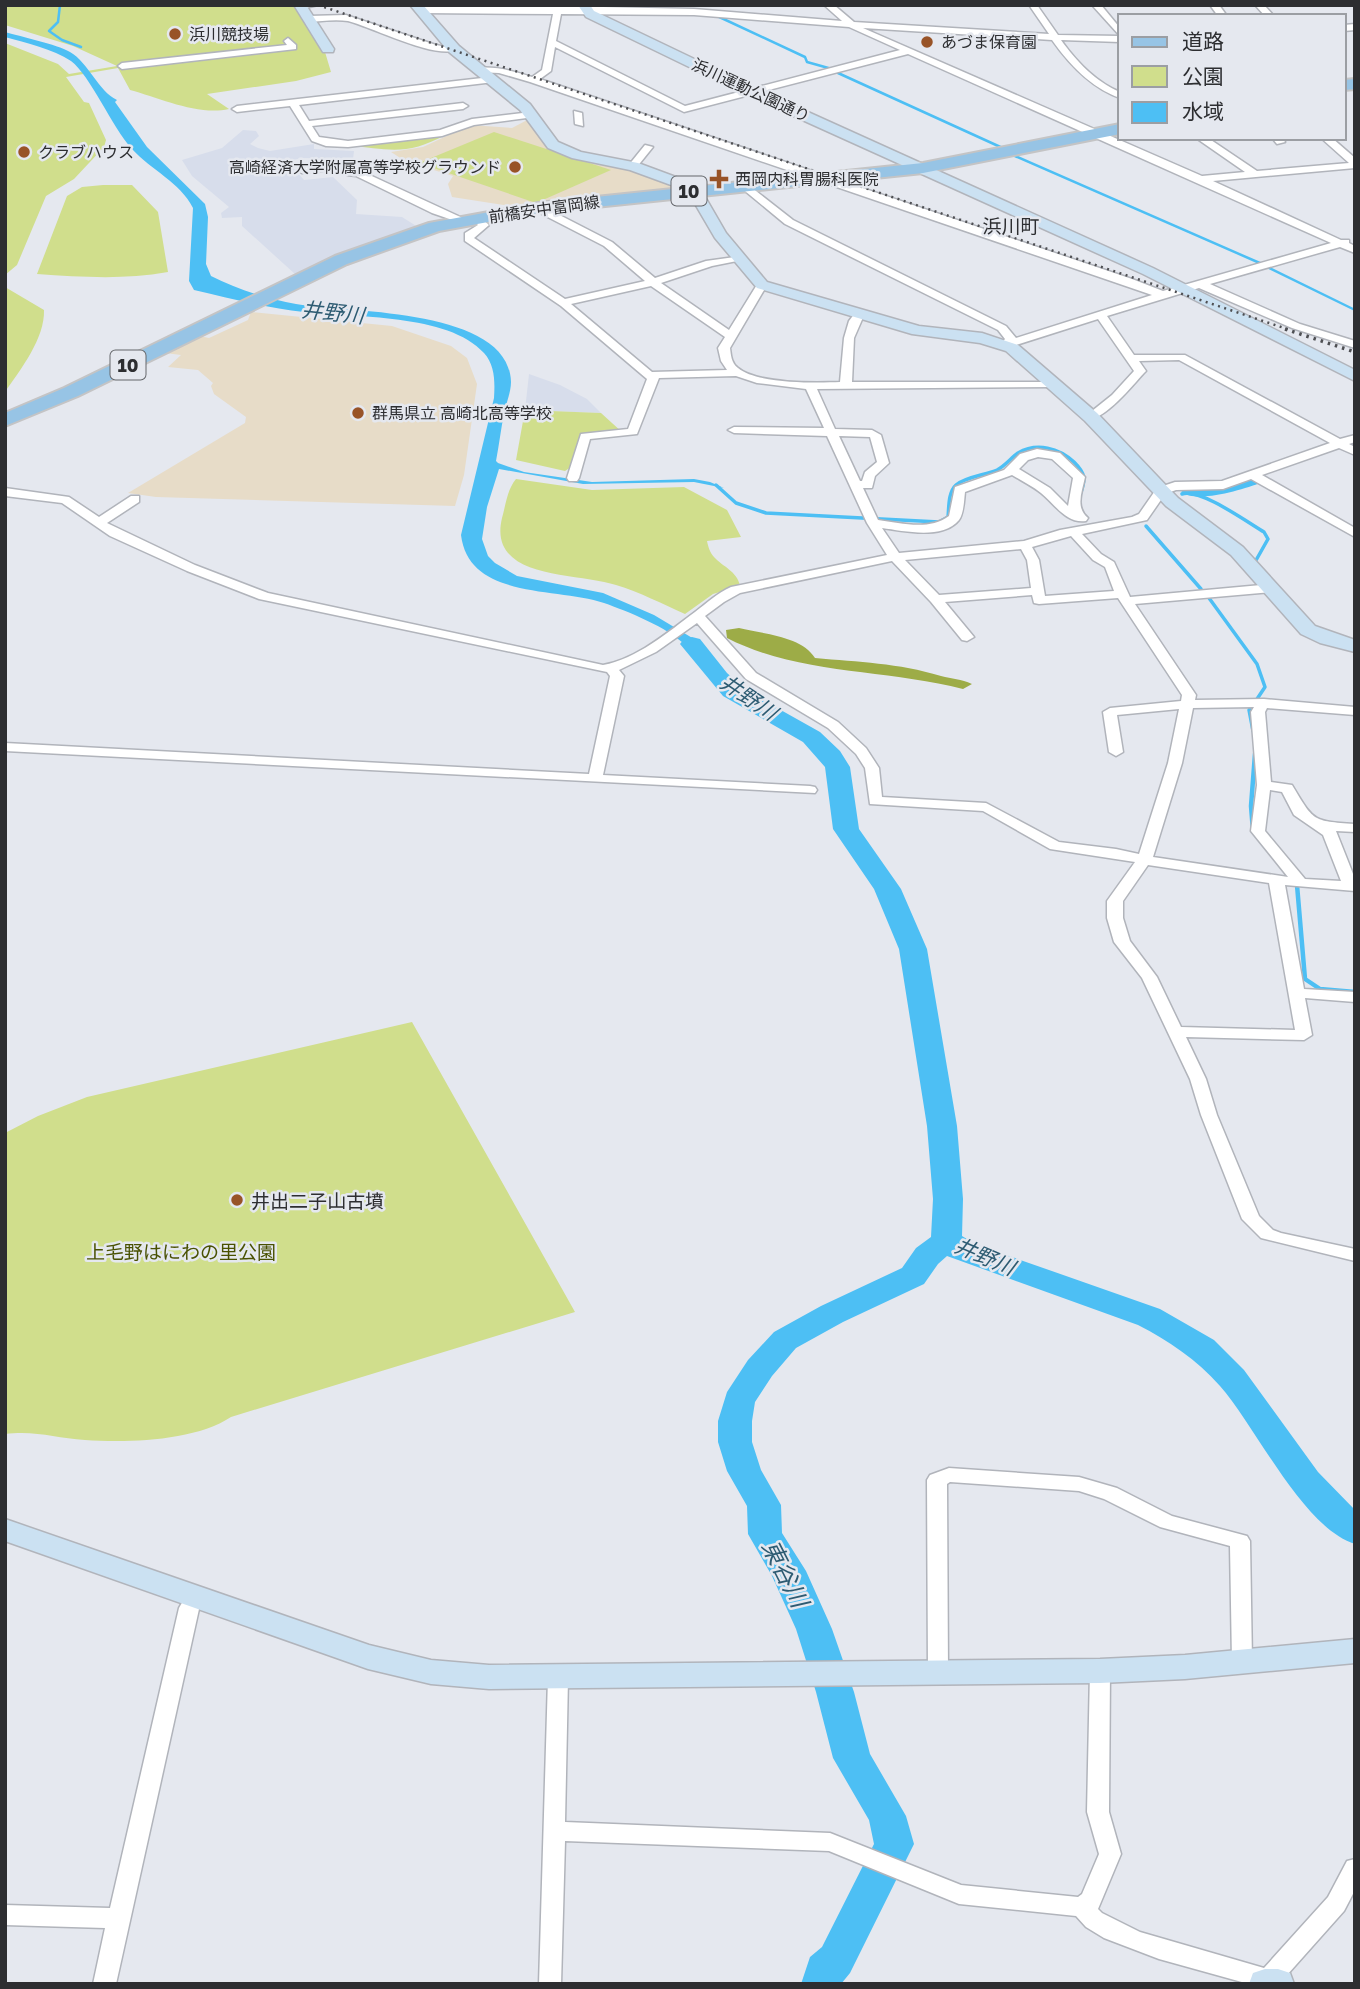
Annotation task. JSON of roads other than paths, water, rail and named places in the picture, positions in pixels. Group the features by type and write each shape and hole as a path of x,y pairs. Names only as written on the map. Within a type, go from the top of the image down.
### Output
{"main road":[{"name":"前橋安中富岡線","path":"5,420 71,392 269,294 367,249 426,230 538,208 923,168 1118,129"}],"street":[{"path":"828,5 850,25 1201,179 1355,250"},
{"path":"1033,5 1072,62 1108,90 1118,94"},
{"path":"1096,5 1118,31"},
{"path":"305,6 309,19 328,49"},
{"path":"419,8 585,8 694,12 950,32 1118,39"},
{"path":"419,8 454,49 525,107 548,140 561,150 633,166 680,182 692,191 738,258 762,285 927,333 982,338 1006,345 1091,416 1161,491 1237,551 1308,630 1327,639 1355,646"},
{"name":"浜川運動公園通り","path":"585,8 752,92 1185,289 1355,376"},
{"path":"533,80 547,71 558,9"},
{"path":"309,19 346,18 435,48 454,49"},
{"path":"122,66 293,47 288,41"},
{"path":"552,43 684,109 908,51"},
{"path":"480,71 499,70 533,80 1162,295"},
{"path":"237,109 491,80"},
{"path":"446,86 472,122"},
{"path":"293,103 315,139 343,144 442,133 472,122 531,115"},
{"path":"307,124 463,106"},
{"path":"577,113 580,124"},
{"path":"1203,140 1253,173"},
{"path":"1328,140 1355,164"},
{"path":"633,166 648,148"},
{"path":"1201,179 1355,164"},
{"path":"302,170 344,166 350,173 358,173 436,211 484,225 469,235 469,239 508,262 563,303 650,375 653,380 634,432 585,436 568,477"},
{"path":"744,186 789,222 1002,328 1011,339 1006,345"},
{"path":"538,208 600,239 653,282 731,336"},
{"path":"1006,345 1102,317 1162,295 1355,240"},
{"path":"563,303 653,282 710,262 738,258"},
{"path":"737,373 723,353 762,285"},
{"path":"1202,285 1296,326 1355,345"},
{"path":"846,385 849,343 855,318 859,315"},
{"path":"1091,416 1116,397 1140,371 1102,317"},
{"path":"1133,358 1181,357 1355,452"},
{"path":"650,375 737,373 750,379 810,386 1055,384"},
{"path":"810,386 872,520 895,557 936,599 967,637"},
{"path":"734,430 860,431 875,435 883,463 869,475 868,485 857,484"},
{"path":"5,492 65,500 98,523 191,568 281,601 595,668 611,669 624,664 692,620 720,597 736,590 895,557 1025,545 1076,524 1105,526 1142,518 1161,491 1175,486 1223,485 1355,438"},
{"path":"872,520 925,528 943,526 955,517 959,490 1012,470 1028,455 1043,453 1056,456 1079,477 1073,503 1076,524"},
{"path":"1012,470 1046,491 1076,524 1097,557 1110,565 1125,598 1189,695 1175,763 1146,859 1115,901 1115,918 1122,942 1149,977 1202,1088 1209,1115 1251,1219 1267,1234 1278,1238 1355,1255"},
{"path":"1253,475 1355,533"},
{"path":"98,523 135,499"},
{"path":"1025,545 1033,560 1039,600 1125,598 1272,588"},
{"path":"936,599 1038,591"},
{"path":"692,620 751,676 833,725 861,751 872,768 875,801 986,807 1055,846 1116,853 1301,883 1353,886"},
{"path":"595,779 617,676 611,669"},
{"path":"1264,703 1258,712 1264,785 1258,831 1301,883"},
{"path":"1116,752 1110,712 1189,704 1264,703 1355,711"},
{"path":"5,747 810,790"},
{"path":"1264,785 1287,788 1299,812 1329,833 1339,864 1353,886"},
{"path":"1319,826 1355,828"},
{"path":"1175,1032 1304,1035 1276,878"},
{"path":"1298,993 1355,997"},
{"path":"938,1673 937,1480 949,1475 1079,1484 1110,1493 1167,1522 1240,1541 1242,1662"},
{"path":"5,1530 368,1657 431,1672 489,1677 558,1678 1100,1671 1242,1662 1355,1651"},
{"path":"104,1984 189,1608 195,1598"},
{"path":"554,1831 830,1842 941,1888 979,1898 1081,1907 1091,1901 1110,1854 1098,1812 1100,1671"},
{"path":"550,1984 558,1678"},
{"path":"1081,1907 1101,1926 1131,1939 1251,1973 1270,1983 1336,1904 1355,1868"},
{"path":"5,1915 118,1918"}],"water":[{"path":"5,32 56,46 77,57 104,90 117,100 115,102 147,147 205,204 208,217 206,264 211,276 241,289 285,302 421,318 455,327 484,339 503,357 511,382 496,461 498,463 524,472 592,482 694,479 724,488 694,482 583,484 499,469 487,507 482,539 488,556 517,576 603,593 654,615 694,639 718,673 707,675 678,639 636,615 585,598 518,587 497,581 480,571 468,556 461,535 494,398 492,368 484,353 468,340 424,324 290,310 194,290 189,281 193,208 187,199 173,183 132,149 86,78 71,61 48,50 5,37"}],"waterway":[{"path":"60,5 58,22 49,31 62,40 81,47"},
{"path":"715,15 805,57 807,62 832,69"},
{"path":"838,73 1007,150"},
{"path":"1015,156 1262,264"},
{"path":"1267,267 1355,310"},
{"path":"716,485 736,503 766,513 939,522 948,517 950,496 953,488 960,482 997,470 1018,453 1040,447 1062,453 1078,466 1084,477 1080,495"},
{"path":"1187,492 1229,490 1257,480"},
{"path":"1182,494 1200,496 1211,501 1264,532 1268,539 1255,562 1258,565"},
{"path":"1146,526 1201,589"},
{"path":"1209,598 1257,664 1265,687 1257,699"},
{"name":"井野川","path":"692,644 731,691 802,730 831,756 840,777 841,807 846,829 883,881 900,914 913,949 942,1126 948,1199 946,1241"},
{"path":"1252,706 1249,710 1253,731"},
{"path":"1253,831 1251,806 1255,754"},
{"path":"1297,885 1305,979 1320,989 1355,992"},
{"name":"東谷川","path":"821,1984 824,1970 836,1960 894,1844 887,1816 852,1758 835,1692 814,1629 788,1571 765,1534 764,1505 744,1471 735,1442 735,1421 739,1401 760,1368 785,1340 832,1314 913,1276 927,1256 946,1241"},
{"name":"井野川","path":"946,1241 964,1252 1149,1317 1202,1348 1232,1378 1306,1481 1328,1507 1355,1531"}],"railway":[{"path":"318,5 1290,330"},
{"path":"1285,329 1355,352"}],"place":[{"name":"浜川競技場","path":"175,34"},
{"name":"あづま保育園","path":"927,42"},
{"name":"クラブハウス","path":"24,152"},
{"name":"高崎経済大学附属高等学校グラウンド","path":"515,167"},
{"name":"西岡内科胃腸科医院","path":"719,179"},
{"name":"群馬県立 高崎北高等学校","path":"358,413"},
{"name":"井出二子山古墳","path":"237,1200"}],"district":[{"name":"浜川町","path":"1011,225"}],"park label":[{"name":"上毛野はにわの里公園","path":"181,1251"}]}
